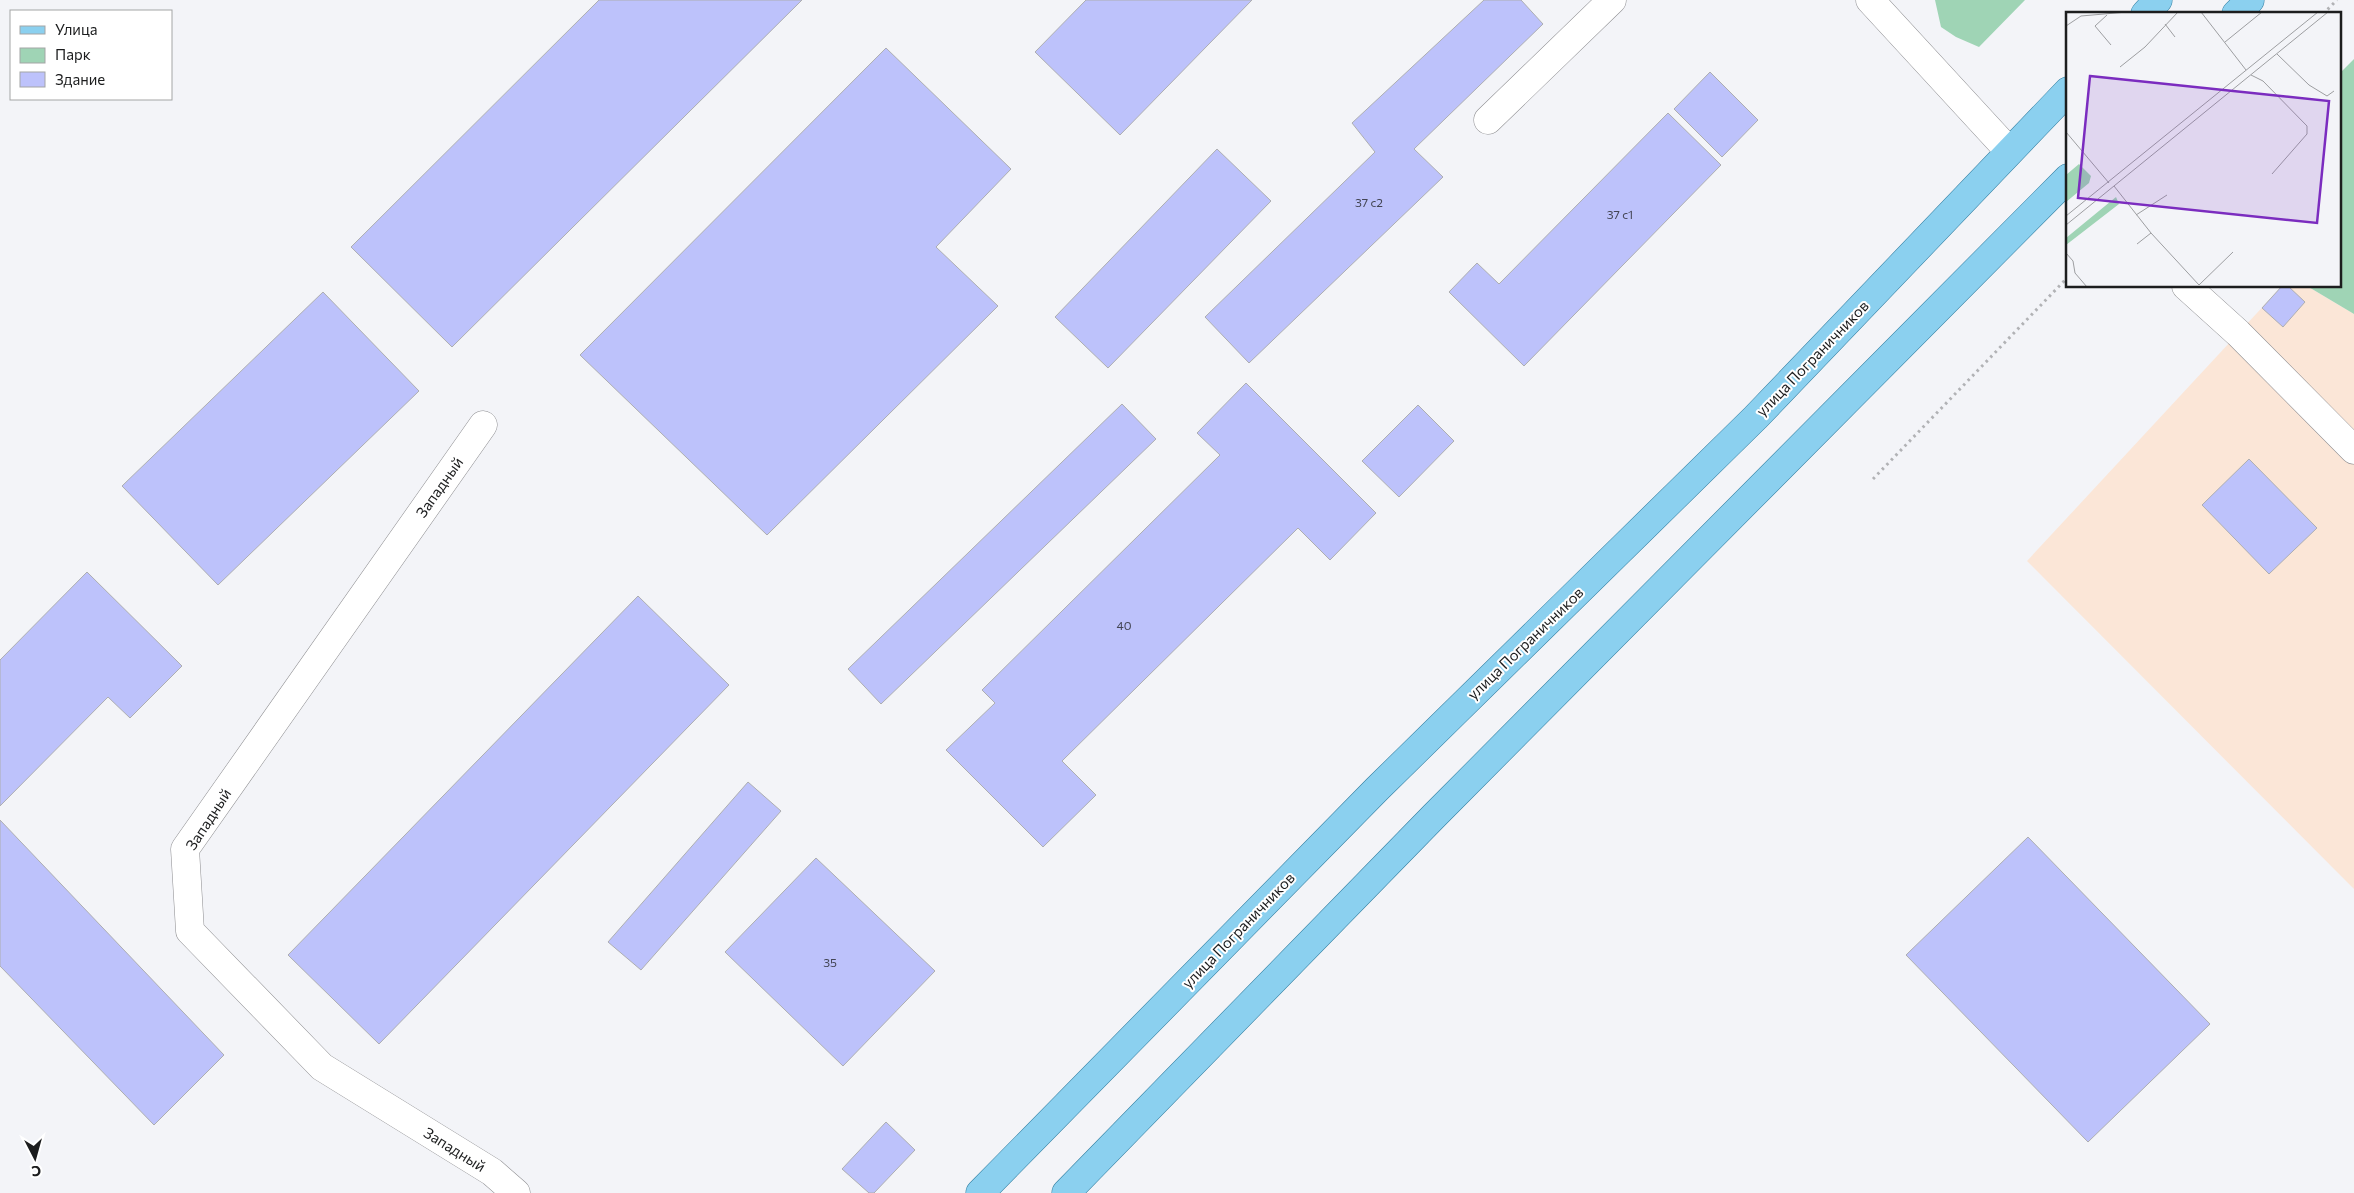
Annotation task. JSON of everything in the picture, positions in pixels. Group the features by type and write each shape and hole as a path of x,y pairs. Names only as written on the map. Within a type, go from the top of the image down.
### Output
{"main road":[{"path":"2146,12 2158,0"},
{"path":"2238,12 2250,0"},
{"name":"улица Пограничников","path":"980,1193 1377,789 1756,417 2008,151 2066,93"},
{"path":"1066,1193 1442,809 2066,180"}],"lane":[{"path":"1488,120 1612,0"},
{"path":"1870,0 2008,151"},
{"path":"2188,288 2238,333 2354,450"},
{"name":"Западный","path":"483,425 185,849 190,932 322,1067 492,1172 516,1193"}],"path":[{"path":"2326,12 2337,0"},
{"path":"1873,478 2066,279"}],"shaded area":[{"path":"2280,288 2310,288 2354,314 2354,889 2027,561"}],"green space":[{"path":"1935,0 2025,0 1979,47 1956,37 1941,27"},
{"path":"2354,59 2354,314 2310,288 2342,288 2342,71"}],"building":[{"path":"599,0 802,0 452,347 351,247"},
{"path":"1086,0 1252,0 1120,135 1035,52"},
{"path":"1484,0 1521,0 1543,24 1414,149 1443,177 1249,363 1205,317 1375,152 1352,123"},
{"path":"886,48 1011,169 936,247 998,306 767,535 580,355"},
{"path":"1710,72 1758,120 1722,157 1674,109"},
{"path":"1668,113 1721,165 1524,366 1449,292 1477,263 1499,284"},
{"path":"1217,149 1271,201 1108,368 1055,317"},
{"path":"2280,288 2290,288 2305,302 2283,327 2262,308"},
{"path":"323,292 419,391 218,585 122,486"},
{"path":"1246,383 1376,513 1330,560 1298,528 1062,761 1096,795 1043,847 946,750 995,703 982,690 1220,455 1197,433"},
{"path":"1122,404 1156,439 881,704 848,669"},
{"path":"1418,405 1454,441 1399,497 1362,461"},
{"path":"2249,459 2317,528 2269,574 2202,505"},
{"path":"87,572 182,666 130,718 108,697 0,806 0,660"},
{"path":"638,596 729,685 379,1044 288,955"},
{"path":"748,782 781,811 641,970 608,942"},
{"path":"0,820 224,1055 154,1125 0,966"},
{"path":"2028,837 2210,1024 2088,1142 1906,955"},
{"path":"816,858 935,971 843,1066 725,952"},
{"path":"886,1122 915,1150 874,1193 869,1193 842,1169"}]}
